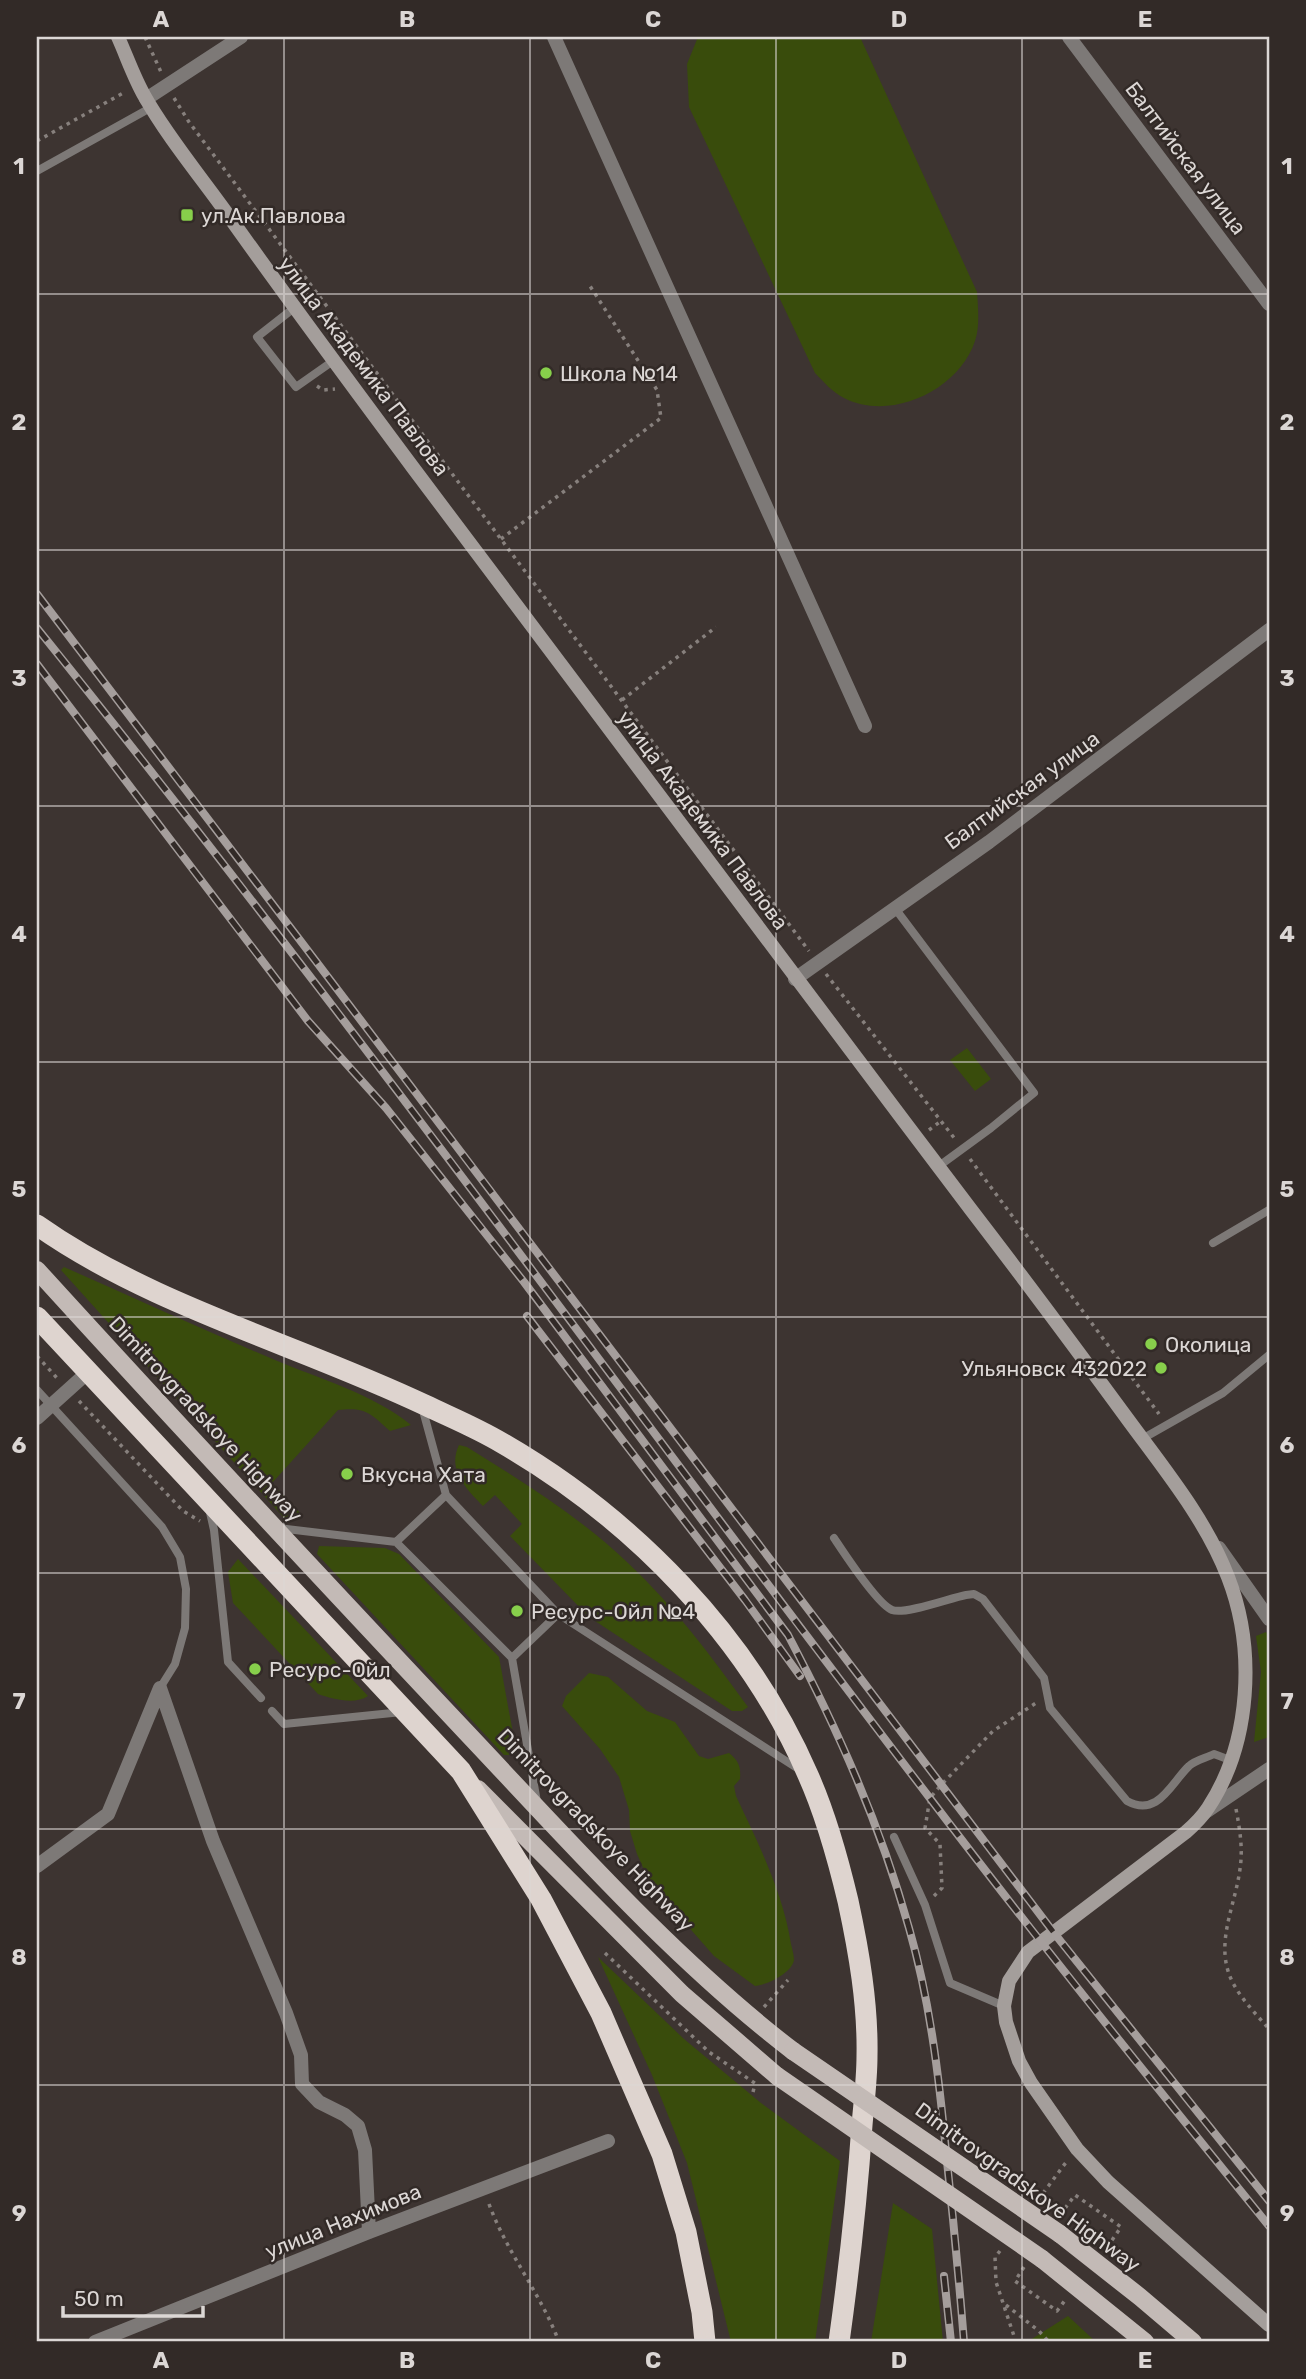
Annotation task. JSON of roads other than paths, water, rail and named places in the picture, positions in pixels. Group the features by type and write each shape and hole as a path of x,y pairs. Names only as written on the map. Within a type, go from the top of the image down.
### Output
{"highway":[{"path":"37,1225 108,1269 421,1403 501,1442 599,1510 644,1549 704,1610 740,1656 772,1706 808,1775 839,1865 860,1957 867,2054 855,2218 839,2342"},
{"path":"37,1317 461,1771 541,1899 601,2013 662,2154 686,2232 702,2312 705,2342"}],"main road":[{"name":"Dimitrovgradskoye Highway","path":"37,1270 272,1527 538,1808 707,1978 762,2028 1060,2234 1193,2342"},
{"path":"461,1771 682,1994 777,2076 1042,2259 1144,2342"}],"street":[{"name":"улица Академика Павлова","path":"118,37 149,103 294,309 795,979 939,1166 1142,1439 1269,1619"},
{"path":"149,103 167,86 240,37"},
{"path":"554,37 865,726"},
{"name":"Балтийская улица","path":"1069,37 1269,304"},
{"name":"Балтийская улица","path":"795,979 989,842 1269,630"},
{"path":"37,1418 87,1373"},
{"path":"1200,1521 1231,1582 1240,1614 1245,1648 1242,1716 1230,1760 1207,1811"},
{"path":"37,1866 108,1814 160,1688"},
{"path":"160,1688 213,1841 290,2024 301,2055 302,2084 318,2102 345,2115 358,2126 365,2150 369,2232"},
{"path":"1269,1769 1207,1811 1186,1832 1028,1952 1009,1981 1004,2006 1006,2022 1019,2061 1046,2107 1077,2149 1108,2182 1269,2325"},
{"name":"улица Нахимова","path":"95,2342 369,2232 608,2141"}],"lane":[{"path":"37,171 149,103"},
{"path":"294,309 257,337 296,387 333,360"},
{"path":"894,907 1034,1093 939,1166"},
{"path":"1213,1243 1269,1210"},
{"path":"1142,1439 1223,1393 1269,1355"},
{"path":"37,1390 162,1527 180,1557 186,1589 185,1628 174,1664 160,1688"},
{"path":"421,1403 446,1495 558,1614 808,1775"},
{"path":"396,1542 446,1495"},
{"path":"207,1502 214,1530 228,1662 261,1698"},
{"path":"272,1527 396,1542 512,1658 538,1808"},
{"path":"834,1538 873,1592 891,1610 904,1611 974,1594 983,1599 1044,1678 1050,1708 1127,1801 1136,1806 1147,1805 1165,1797 1191,1764 1214,1754 1230,1760"},
{"path":"512,1658 558,1614"},
{"path":"272,1711 284,1724 388,1716 405,1712"},
{"path":"894,1837 925,1905 950,1983 1004,2006"}],"railway":[{"path":"37,594 1054,1933 1269,2201"},
{"path":"37,628 376,1062 970,1851 1269,2226"},
{"path":"37,664 308,1021 386,1108 524,1282 788,1635 841,1742 871,1815 898,1889 916,1956 937,2067 964,2342"},
{"path":"527,1316 800,1676"},
{"path":"944,2276 951,2342"}],"place":[{"name":"ул.Ак.Павлова","path":"187,215"},
{"name":"Школа №14","path":"546,373"},
{"name":"Околица","path":"1151,1344"},
{"name":"Ульяновск 432022","path":"1161,1368"},
{"name":"Вкусна Хата","path":"347,1474"},
{"name":"Ресурс-Ойл №4","path":"517,1611"},
{"name":"Ресурс-Ойл","path":"255,1669"}]}
